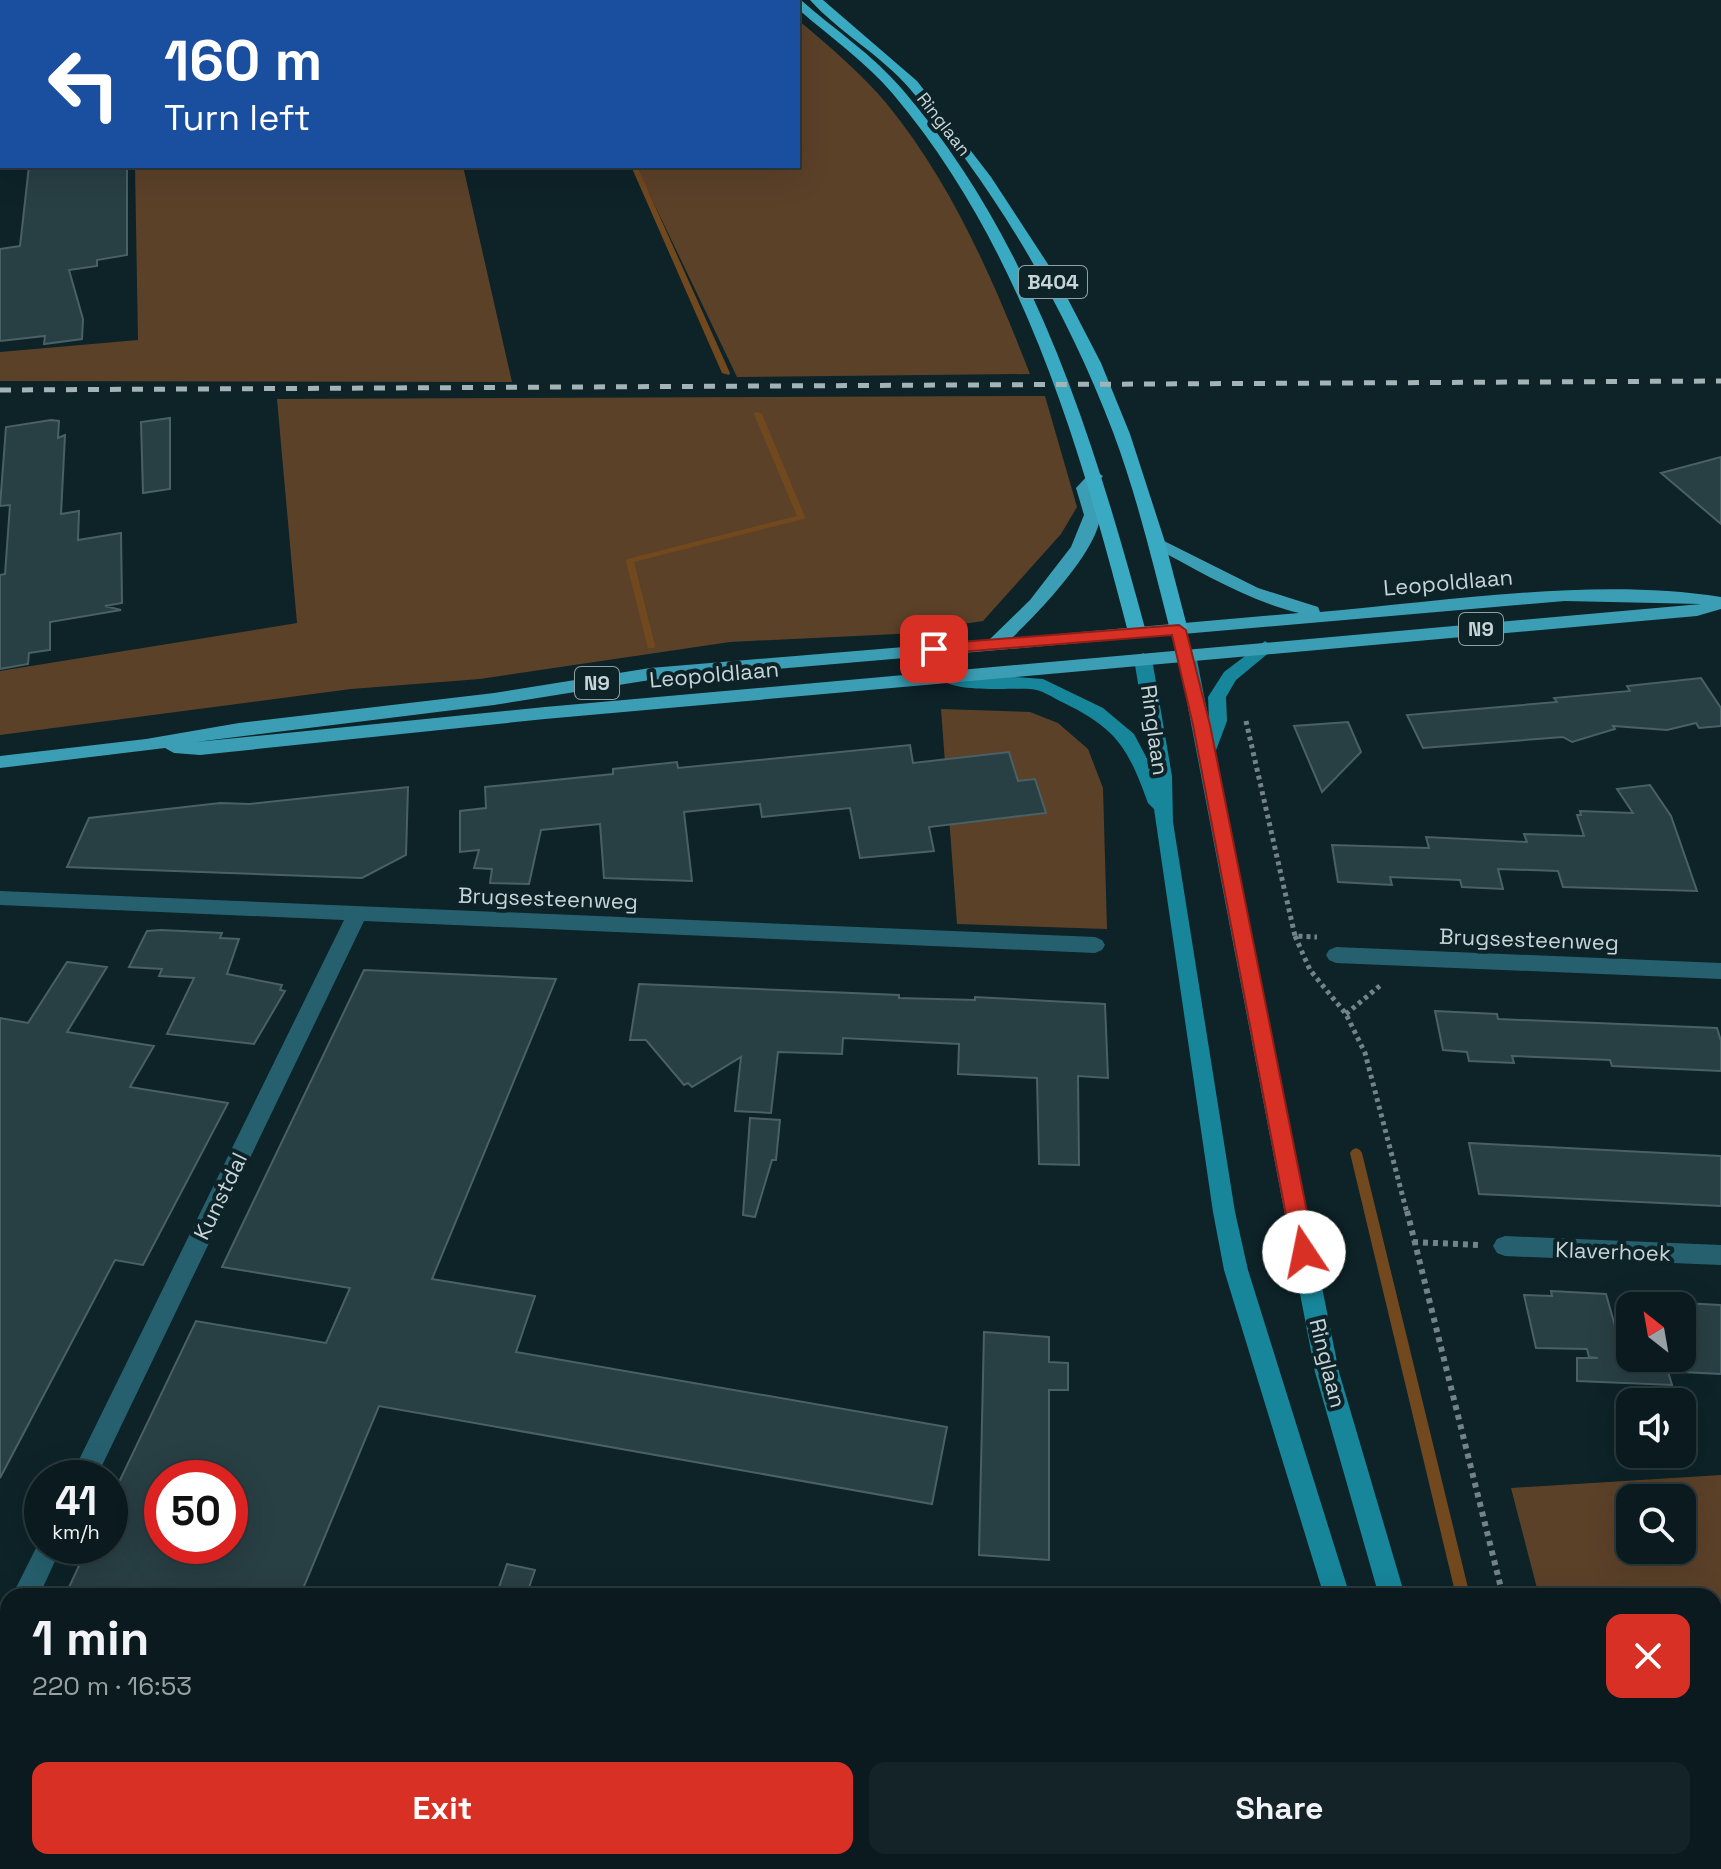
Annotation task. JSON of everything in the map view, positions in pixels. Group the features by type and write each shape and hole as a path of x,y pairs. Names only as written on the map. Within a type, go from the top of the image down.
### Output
{"highway":[{"name":"Ringlaan","path":"816,0 913,84 1018,226 1066,306 1122,434 1156,542 1179,630"},
{"name":"Ringlaan","path":"800,6 896,91 982,208 1055,361 1095,476 1137,632"}],"main road":[{"path":"994,643 1024,617 1088,534 1093,516 1084,488 1095,476"},
{"path":"1156,542 1292,607 1339,616"},
{"name":"Leopoldlaan","path":"1179,630 1565,596 1690,597 1721,602"},
{"name":"Leopoldlaan","path":"1187,655 1697,611 1721,602"},
{"path":"1179,630 1187,655"},
{"name":"N9","path":"1137,632 1179,630"},
{"path":"1137,632 1143,659"},
{"name":"Leopoldlaan","path":"0,762 146,745 200,734 494,699 650,674 1137,632"},
{"path":"1207,752 1218,721 1217,697 1230,676 1265,647"},
{"name":"N9","path":"1143,659 1187,655"},
{"name":"Ringlaan","path":"1187,655 1327,1372 1390,1588"},
{"name":"Leopoldlaan","path":"146,745 200,749 545,713 1143,659"},
{"name":"Ringlaan","path":"1143,659 1163,776 1164,822 1224,1212 1236,1270 1335,1588"},
{"path":"948,678 988,683 1037,683 1097,712 1128,738 1146,773 1164,822"}],"street":[{"name":"Brugsesteenweg","path":"0,898 1095,945"},
{"name":"Kunstdal","path":"92,1460 357,914"},
{"name":"Brugsesteenweg","path":"1341,955 1721,971"},
{"name":"Klaverhoek","path":"1505,1246 1721,1255"},
{"path":"29,1588 40,1564"}],"path":[{"path":"1244,713 1295,936 1310,970 1346,1014 1365,1053 1450,1374 1501,1588"},
{"path":"1295,936 1332,938 1341,955"},
{"path":"1413,1242 1505,1246"}],"shaded area":[{"path":"800,22 844,60 887,104 932,167 986,268 1030,374 737,377 637,168 800,168"},
{"path":"135,168 463,168 512,382 0,381 0,352 138,340"},
{"path":"1045,396 1077,507 1061,534 983,621 897,634 730,642 480,679 351,689 0,735 0,671 297,623 277,399"},
{"path":"941,709 1030,712 1058,723 1088,749 1103,788 1107,929 957,924"},
{"path":"1721,1475 1721,1588 1537,1588 1511,1488"}],"building":[{"path":"29,168 127,168 127,255 97,260 97,266 69,270 83,319 82,339 44,344 45,336 0,341 0,249 20,246"},
{"path":"170,418 170,489 143,493 141,422"},
{"path":"59,421 58,438 65,435 61,514 79,511 78,540 121,533 122,603 105,606 121,610 50,622 50,650 29,653 28,664 0,669 0,575 5,574 10,505 0,506 6,427"},
{"path":"1721,457 1721,524 1661,473"},
{"path":"1701,678 1721,708 1721,726 1699,728 1696,723 1667,730 1613,726 1615,729 1572,742 1563,737 1423,748 1407,715 1557,702 1554,698 1630,691 1627,686"},
{"path":"1348,722 1361,752 1322,792 1294,726"},
{"path":"910,745 913,763 1009,752 1018,781 1035,779 1046,813 929,827 934,851 860,858 850,808 762,817 760,804 684,812 692,881 604,878 600,824 541,830 529,884 490,883 492,869 474,868 479,850 460,852 460,811 486,808 485,787 613,774 613,769 677,762 678,768"},
{"path":"1650,785 1671,816 1697,891 1563,887 1558,871 1498,869 1503,889 1462,887 1460,880 1390,877 1392,885 1338,882 1332,845 1429,848 1426,837 1527,842 1524,834 1584,836 1577,815 1581,815 1580,811 1633,813 1617,789"},
{"path":"408,787 406,855 362,878 67,867 89,818"},
{"path":"147,931 222,933 220,938 239,939 227,974 282,985 280,990 285,991 254,1044 167,1034 194,978 159,976 162,969 129,967"},
{"path":"67,962 107,967 67,1032 154,1046 130,1087 228,1103 143,1265 115,1260 0,1478 0,1018 28,1023"},
{"path":"364,970 556,979 432,1279 535,1296 516,1352 947,1427 932,1504 379,1406 303,1588 69,1588 80,1564 128,1564 128,1463 196,1321 326,1343 350,1288 222,1267"},
{"path":"639,984 899,995 899,998 975,1000 975,997 1105,1004 1108,1078 1078,1076 1079,1165 1039,1164 1037,1078 958,1074 959,1044 843,1038 842,1054 778,1052 771,1113 735,1111 741,1057 692,1087 688,1083 684,1085 646,1040 630,1040"},
{"path":"1435,1011 1497,1014 1498,1019 1717,1028 1721,1041 1721,1071 1612,1066 1610,1060 1512,1056 1514,1063 1469,1061 1467,1052 1443,1050"},
{"path":"750,1118 780,1120 776,1160 772,1160 755,1217 743,1215"},
{"path":"1469,1143 1721,1156 1721,1206 1479,1194"},
{"path":"1551,1291 1606,1294 1616,1330 1616,1372 1668,1372 1672,1385 1577,1381 1577,1358 1598,1358 1589,1357 1587,1349 1536,1348 1524,1295 1552,1296"},
{"path":"1696,1304 1721,1305 1721,1374 1682,1372 1696,1372"},
{"path":"984,1332 1049,1337 1049,1362 1068,1363 1068,1390 1049,1390 1049,1560 979,1555"},
{"path":"507,1564 535,1570 529,1588 499,1588"}],"waterway":[{"path":"635,168 726,373"},
{"path":"651,646 630,561 801,517 758,414"},
{"path":"1356,1153 1461,1588"}],"railway":[{"path":"0,390 1721,381"}],"route":[{"path":"934,649 1179,630 1187,655 1304,1252"}]}
